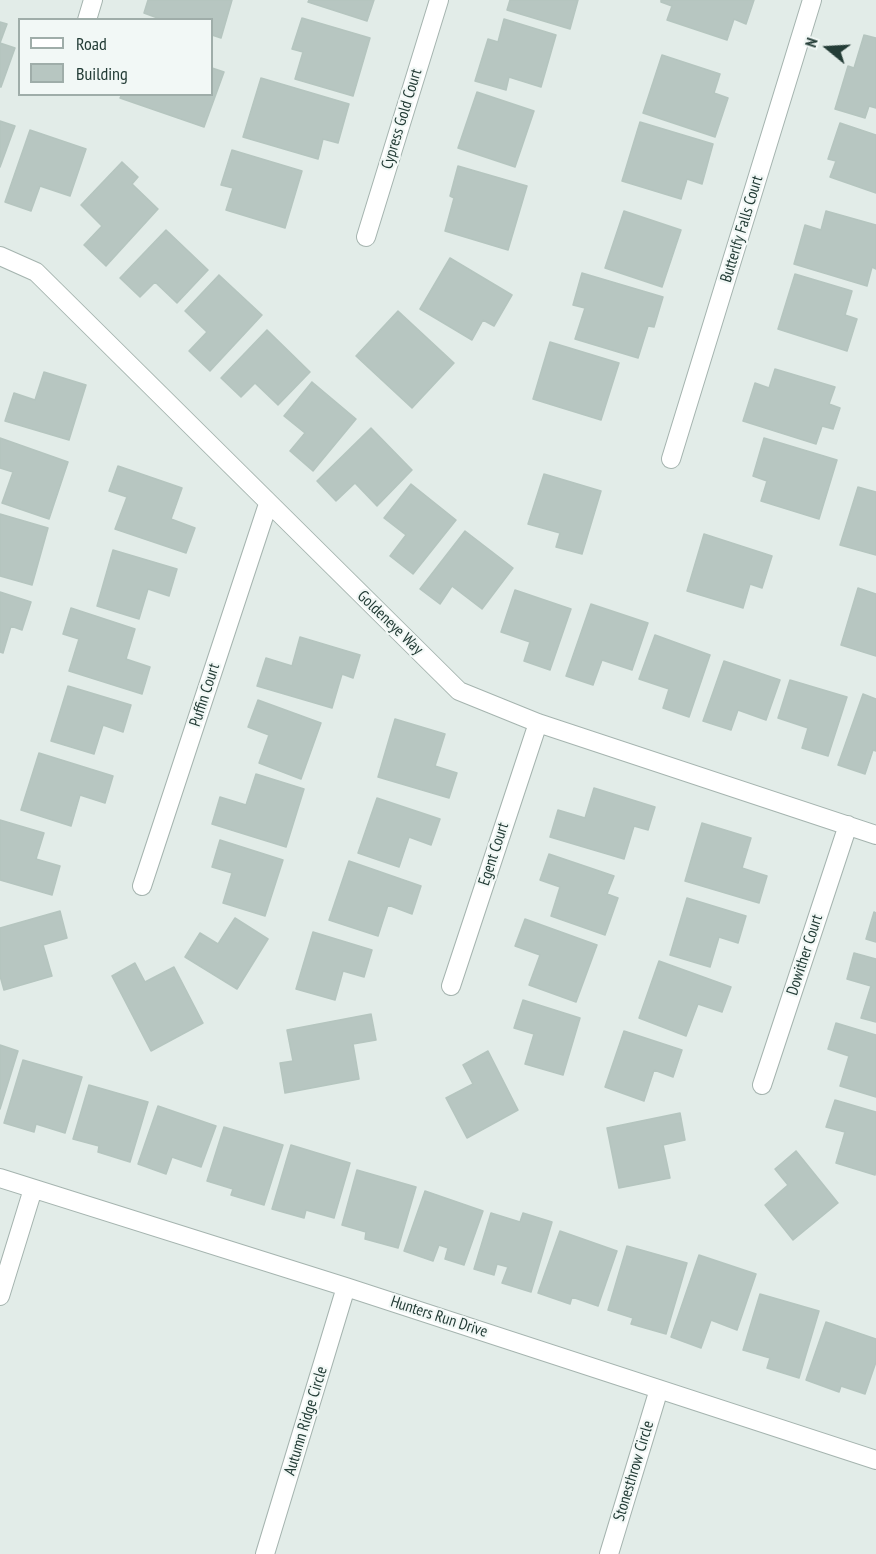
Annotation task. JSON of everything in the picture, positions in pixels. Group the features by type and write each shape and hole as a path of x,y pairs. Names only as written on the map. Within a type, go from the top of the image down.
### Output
{"street":[{"path":"88,18 93,0"},
{"name":"Cypress Gold Court","path":"366,237 439,0"},
{"name":"Butterlfy Falls Court","path":"671,459 812,0"},
{"name":"Goldeneye Way","path":"2,263 36,272 459,692 538,723 876,834"},
{"name":"Puffin Court","path":"142,886 268,504"},
{"name":"Egent Court","path":"451,986 538,723"},
{"name":"Dowither Court","path":"762,1086 848,825"},
{"name":"Hunters Run Drive","path":"0,1178 346,1287 876,1460"},
{"path":"0,1296 33,1189"},
{"name":"Autumn Ridge Circle","path":"265,1554 346,1287"},
{"name":"Stonesthrow Circle","path":"609,1554 659,1389"}],"building":[{"path":"148,0 232,0 221,38 213,35 213,18 158,18 144,13"},
{"path":"309,0 374,0 367,21 308,2"},
{"path":"510,0 578,0 570,29 507,10"},
{"path":"661,0 754,0 746,24 734,19 727,40 667,20 672,6"},
{"path":"302,18 370,38 353,96 295,79 303,52 292,49"},
{"path":"504,19 556,35 541,87 509,77 506,90 475,81 488,39 498,42"},
{"path":"0,22 7,24 0,43"},
{"path":"864,35 876,38 876,108 869,106 865,118 835,109 848,66 854,68"},
{"path":"0,43 15,48 1,87 0,87"},
{"path":"662,55 720,74 714,93 728,98 715,137 643,113"},
{"path":"213,68 224,72 204,127 120,98 121,96 213,96"},
{"path":"261,78 349,104 338,143 323,139 318,159 243,137"},
{"path":"477,92 534,111 515,167 458,148"},
{"path":"0,121 15,126 0,167"},
{"path":"640,122 713,144 702,184 687,179 681,199 622,181"},
{"path":"840,123 876,135 876,193 830,177 836,161 828,159"},
{"path":"30,130 86,149 70,196 40,186 31,211 5,202"},
{"path":"232,150 302,171 285,228 226,210 233,188 221,185"},
{"path":"122,162 138,177 132,184 158,209 106,266 84,245 102,226 81,205"},
{"path":"458,166 527,186 508,250 445,231 454,198 450,196"},
{"path":"624,211 681,230 662,287 605,268"},
{"path":"826,211 876,225 876,269 872,267 867,286 794,264 805,225 821,230"},
{"path":"166,230 208,270 177,303 155,282 140,297 120,278"},
{"path":"450,258 512,295 494,326 483,320 472,340 420,309"},
{"path":"582,273 663,297 654,327 648,326 638,358 575,339 585,308 573,305"},
{"path":"795,274 852,291 845,315 857,319 847,351 778,329"},
{"path":"219,275 262,315 210,371 189,351 207,332 185,311"},
{"path":"398,311 454,363 412,408 356,356"},
{"path":"267,330 310,372 278,405 255,383 241,397 221,378"},
{"path":"550,342 619,363 601,420 533,399"},
{"path":"775,369 835,387 829,404 840,408 833,429 822,426 816,444 743,421 755,383 769,388"},
{"path":"44,372 86,385 69,440 5,421 14,393 35,400"},
{"path":"312,382 356,419 313,471 290,451 305,433 284,416"},
{"path":"371,428 412,470 377,506 355,483 336,501 317,481"},
{"path":"0,438 68,462 49,519 2,503 13,472 0,468"},
{"path":"764,438 837,460 819,519 761,501 767,481 753,476"},
{"path":"118,466 182,488 171,519 195,528 186,553 115,529 127,497 109,491"},
{"path":"544,474 601,491 582,554 556,547 560,533 528,524"},
{"path":"411,484 456,520 413,574 390,556 406,535 384,518"},
{"path":"858,487 876,492 876,555 840,545"},
{"path":"0,514 48,528 32,585 0,576"},
{"path":"465,531 513,568 482,609 452,586 440,604 420,589"},
{"path":"704,534 772,556 762,588 750,584 743,608 687,591"},
{"path":"113,550 177,569 169,596 148,589 139,619 97,606"},
{"path":"858,588 876,594 876,656 841,645"},
{"path":"515,590 571,609 550,670 524,661 530,642 501,632"},
{"path":"0,592 31,602 22,630 11,626 3,653 0,652"},
{"path":"591,604 648,623 632,670 602,660 593,685 566,676"},
{"path":"71,608 135,629 126,659 150,667 142,694 69,671 79,639 63,634"},
{"path":"655,635 710,655 689,717 663,708 669,689 639,679"},
{"path":"300,637 360,655 353,678 342,674 332,708 257,686 266,658 292,666"},
{"path":"724,661 780,680 766,720 738,710 731,730 703,721"},
{"path":"790,680 847,697 828,756 802,748 808,728 778,718"},
{"path":"68,686 131,705 123,732 103,725 94,754 51,741"},
{"path":"863,694 876,699 876,751 873,750 865,774 838,765"},
{"path":"258,700 321,723 301,779 259,763 269,735 248,727"},
{"path":"395,719 445,734 435,766 457,773 449,798 378,777"},
{"path":"39,753 113,776 105,803 80,795 71,826 21,810"},
{"path":"256,774 304,789 286,847 212,824 220,797 246,805"},
{"path":"594,788 655,807 648,830 634,826 624,859 550,837 558,810 585,818"},
{"path":"377,798 440,819 431,845 409,837 399,867 358,853"},
{"path":"0,820 44,833 36,859 60,866 52,895 0,880"},
{"path":"702,823 751,838 742,868 767,876 759,903 685,881"},
{"path":"220,840 283,860 265,916 223,903 232,873 212,867"},
{"path":"549,854 614,876 607,894 618,898 605,935 551,916 560,887 540,880"},
{"path":"349,861 421,886 412,914 388,905 378,936 329,920"},
{"path":"687,898 746,916 738,943 719,937 710,967 670,955"},
{"path":"60,911 67,938 43,945 52,976 4,990 0,976 0,928"},
{"path":"874,912 876,913 876,942 866,939"},
{"path":"235,918 268,939 237,989 185,957 200,933 218,944"},
{"path":"525,919 597,945 576,1002 529,985 540,955 515,946"},
{"path":"313,932 372,950 364,977 343,971 335,1000 296,989"},
{"path":"854,953 876,959 876,1022 861,1018 871,986 847,979"},
{"path":"659,961 731,987 722,1012 698,1004 686,1036 639,1018"},
{"path":"135,963 145,982 174,967 203,1023 151,1051 112,976"},
{"path":"523,1000 580,1018 563,1075 525,1064 534,1034 514,1028"},
{"path":"371,1014 376,1040 353,1044 359,1079 285,1093 280,1063 293,1061 287,1030"},
{"path":"836,1023 876,1035 876,1097 840,1086 849,1056 828,1049"},
{"path":"624,1031 682,1050 673,1077 654,1070 644,1101 605,1087"},
{"path":"0,1045 18,1051 0,1109"},
{"path":"488,1051 518,1110 467,1138 446,1098 473,1084 463,1065"},
{"path":"23,1060 82,1077 65,1133 36,1124 34,1132 4,1123"},
{"path":"89,1085 148,1102 130,1162 98,1152 99,1146 73,1139"},
{"path":"835,1100 876,1112 875,1175 836,1163 845,1132 826,1127"},
{"path":"158,1106 216,1126 201,1167 172,1157 166,1174 138,1164"},
{"path":"680,1113 685,1140 663,1145 670,1178 619,1188 607,1128"},
{"path":"224,1127 283,1145 264,1205 231,1195 233,1189 207,1181"},
{"path":"291,1145 350,1163 334,1218 306,1210 304,1218 272,1209"},
{"path":"796,1151 838,1203 793,1240 765,1205 788,1185 775,1169"},
{"path":"357,1170 416,1187 398,1248 365,1239 366,1232 342,1225"},
{"path":"425,1191 483,1211 464,1265 445,1259 448,1248 439,1245 433,1261 404,1251"},
{"path":"491,1213 520,1222 523,1213 552,1222 531,1292 502,1283 508,1267 497,1264 494,1275 474,1269"},
{"path":"560,1231 617,1251 598,1306 572,1297 570,1304 538,1293"},
{"path":"627,1246 687,1263 666,1334 631,1324 633,1318 608,1310"},
{"path":"699,1255 756,1274 737,1330 711,1320 701,1348 671,1337"},
{"path":"760,1294 819,1311 799,1378 767,1368 770,1358 743,1350"},
{"path":"826,1322 876,1339 876,1362 865,1394 841,1386 839,1392 806,1380"}]}
